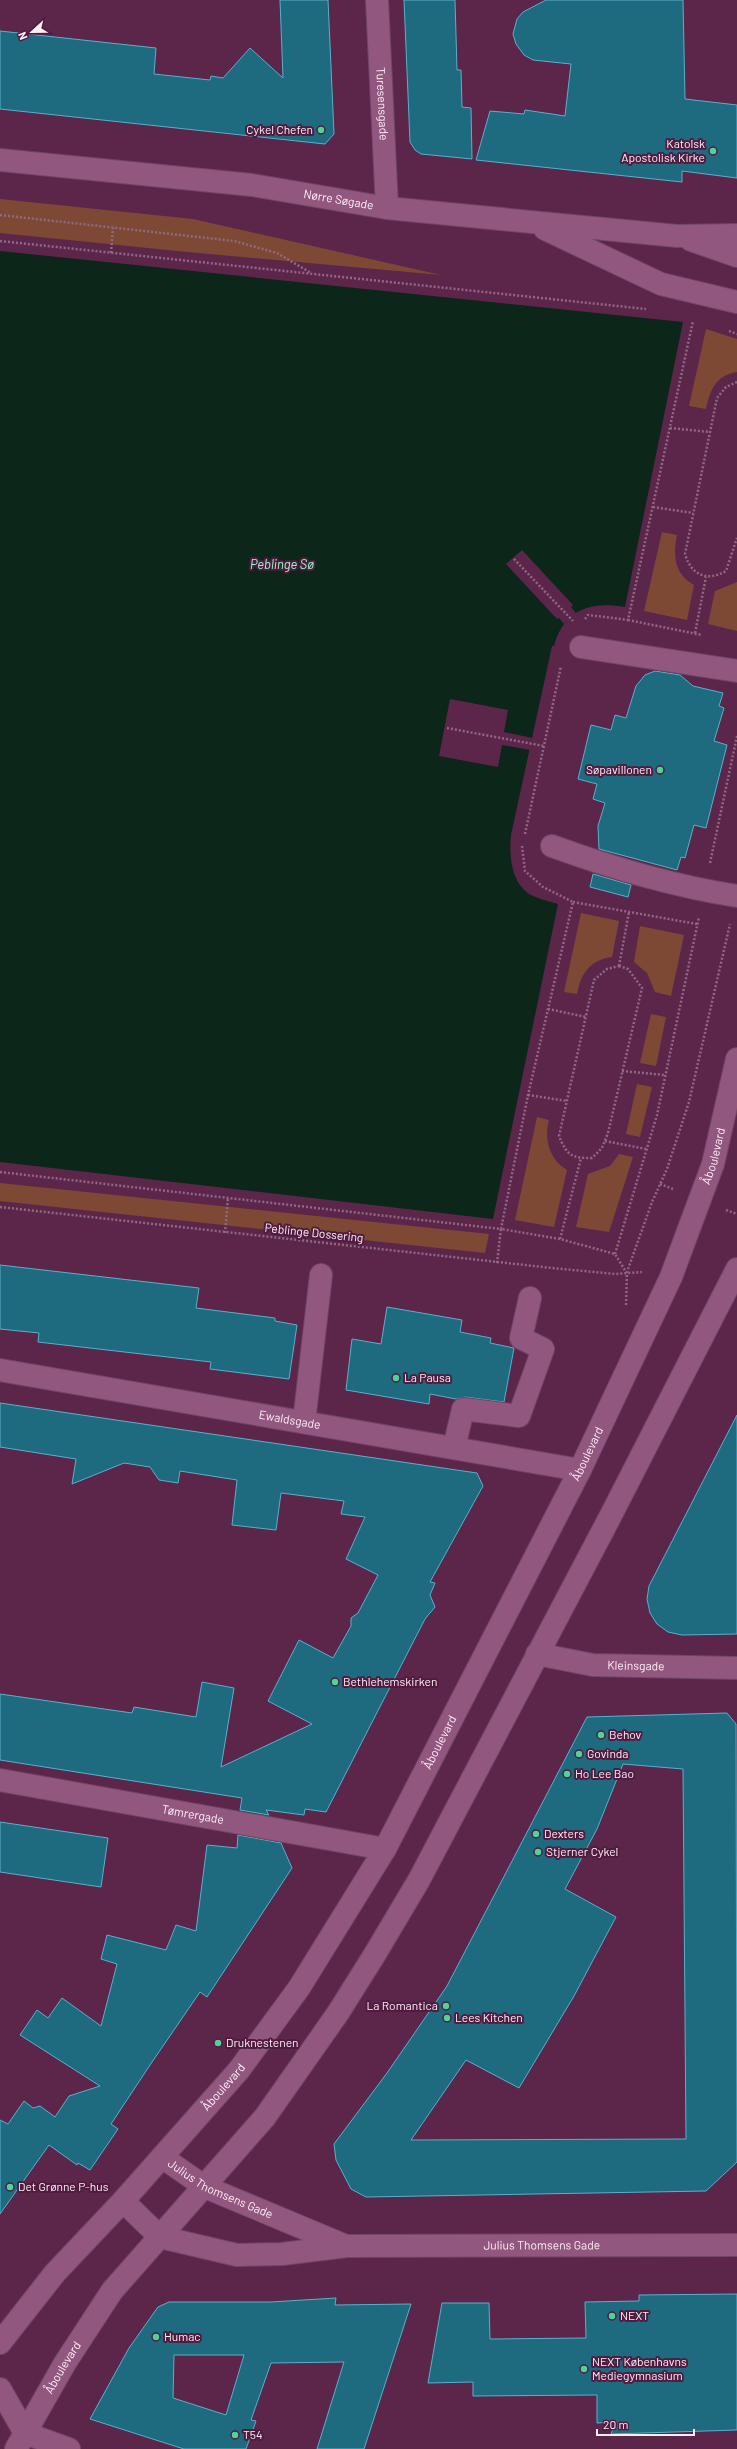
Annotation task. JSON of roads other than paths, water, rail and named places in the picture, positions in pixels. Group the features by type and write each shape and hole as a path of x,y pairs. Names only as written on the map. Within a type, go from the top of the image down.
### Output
{"street":[{"name":"Turesensgade","path":"377,0 387,208"},
{"name":"Nørre Søgade","path":"0,160 252,185 387,208 677,236 737,235"},
{"path":"531,222 661,284 737,302"},
{"name":"Nørre Søgade","path":"677,236 737,256"},
{"path":"582,647 737,670"},
{"path":"552,846 594,861 673,885 737,896"},
{"name":"Åboulevard","path":"0,2343 55,2273 123,2201 244,2064 298,1988 385,1850 580,1470 671,1277 701,1200 713,1164 737,1060"},
{"name":"Åboulevard","path":"21,2441 89,2323 112,2291 205,2187 265,2116 304,2063 375,1954 419,1880 610,1516 737,1269"},
{"path":"304,1422 321,1275"},
{"path":"454,1448 463,1409 519,1416 543,1349 521,1338 530,1298"},
{"name":"Ewaldsgade","path":"0,1370 580,1470"},
{"name":"Kleinsgade","path":"537,1654 593,1665 737,1668"},
{"name":"Tømrergade","path":"0,1780 385,1850"},
{"name":"Julius Thomsens Gade","path":"162,2157 205,2187 347,2246"},
{"path":"123,2201 160,2237"},
{"name":"Julius Thomsens Gade","path":"160,2237 237,2254 282,2254 347,2246 737,2245"},
{"path":"0,2389 21,2441 69,2449"}],"water":[{"name":"Peblinge Sø","path":"0,251 683,322 625,607 612,605 590,607 580,611 564,624 558,634 554,646 552,646 511,835 511,860 515,876 519,884 531,895 558,904 493,1219 0,1162"}],"place":[{"name":"Cykel Chefen","path":"321,130"},
{"name":"Katolsk Apostolisk Kirke","path":"713,151"},
{"name":"Søpavillonen","path":"660,770"},
{"name":"La Pausa","path":"396,1378"},
{"name":"Bethlehemskirken","path":"335,1682"},
{"name":"Behov","path":"601,1735"},
{"name":"Govinda","path":"579,1754"},
{"name":"Ho Lee Bao","path":"567,1774"},
{"name":"Dexters","path":"536,1834"},
{"name":"Stjerner Cykel","path":"538,1852"},
{"name":"La Romantica","path":"446,2006"},
{"name":"Lees Kitchen","path":"447,2018"},
{"name":"Druknestenen","path":"218,2043"},
{"name":"Det Grønne P-hus","path":"10,2187"},
{"name":"NEXT","path":"612,2316"},
{"name":"Humac","path":"156,2337"},
{"name":"NEXT Københavns Mediegymnasium","path":"584,2369"},
{"name":"T54","path":"235,2435"}]}
